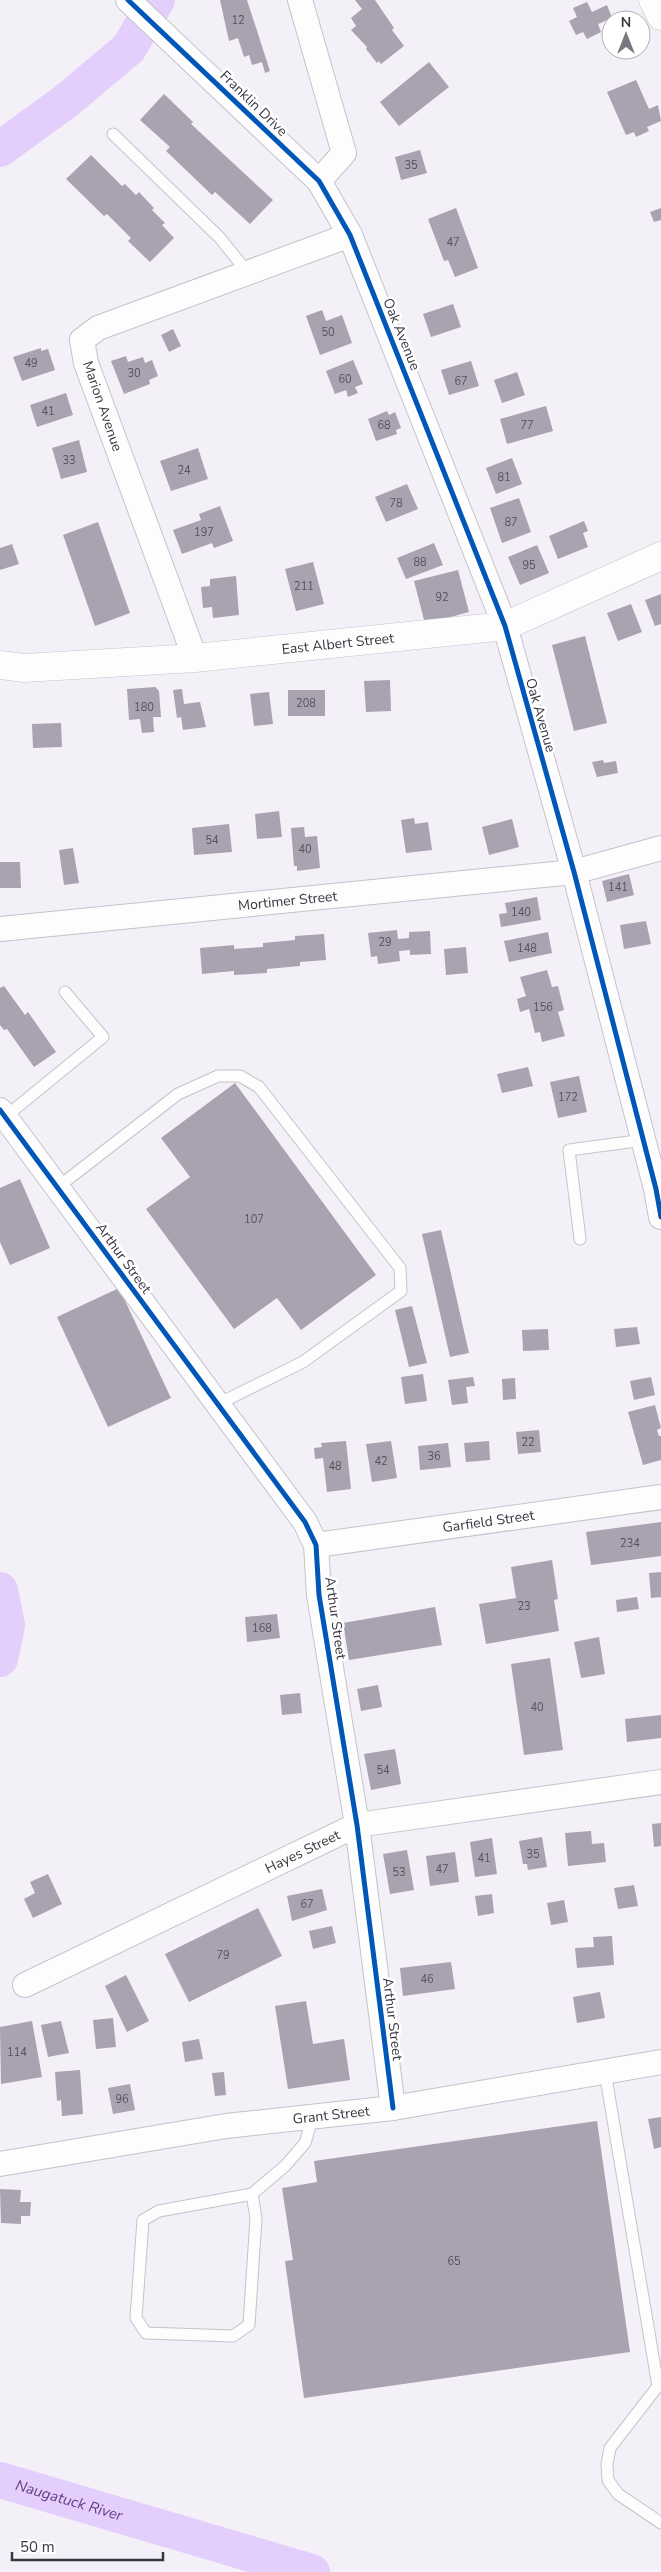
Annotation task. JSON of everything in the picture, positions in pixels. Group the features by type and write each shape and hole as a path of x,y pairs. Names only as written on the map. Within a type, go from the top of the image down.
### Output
{"main road":[{"path":"653,0 661,16"},
{"name":"East Albert Street","path":"0,665 24,668 195,658 505,626 661,556"}],"street":[{"name":"Franklin Drive","path":"128,0 319,181 350,235"},
{"path":"300,0 344,153 319,181"},
{"name":"Marion Avenue","path":"195,658 86,363 82,340 98,328 350,235"},
{"name":"Oak Avenue","path":"350,235 505,626 574,872 644,1140 659,1189 661,1217"},
{"name":"Mortimer Street","path":"0,929 574,872 661,848"},
{"name":"Arthur Street","path":"3,1113 304,1522 316,1545 319,1595 357,1825 393,2108"},
{"name":"Garfield Street","path":"316,1545 661,1497"},
{"name":"Hayes Street","path":"25,1985 357,1825 661,1782"},
{"name":"Grant Street","path":"0,2164 226,2126 393,2108 661,2062"}],"lane":[{"path":"113,134 220,238 248,273"},
{"path":"3,1113 103,1038 65,992"},
{"path":"58,1187 178,1094 218,1076 240,1076 259,1087 400,1268 401,1291 303,1362 218,1404"},
{"path":"580,1239 569,1150 644,1140"},
{"path":"606,2072 659,2386 610,2448 607,2464 608,2480 618,2494 661,2523"},
{"path":"252,2194 256,2218 249,2325 233,2336 146,2334 136,2318 143,2220 159,2212 252,2194 285,2166 305,2143 313,2116"}],"building":[{"path":"220,0 247,0 270,71 265,73 262,62 252,65 249,55 244,57 238,38 229,41"},
{"path":"355,0 375,0 394,28 392,30 404,46 381,64 379,61 377,63 366,49 367,47 351,30 356,26 351,18 362,9"},
{"path":"587,2 592,12 607,5 609,10 601,10 601,23 598,24 601,32 587,39 583,32 576,35 569,21 577,17 573,8"},
{"path":"429,62 449,87 399,126 380,102"},
{"path":"636,80 649,109 658,105 661,121 647,127 649,131 636,137 634,132 626,135 607,92"},
{"path":"164,94 193,122 191,124 273,200 250,224 215,192 212,195 166,151 170,147 140,120"},
{"path":"420,150 427,173 401,180 395,157"},
{"path":"91,155 122,186 125,184 136,195 139,192 154,208 152,210 165,223 162,225 174,238 150,262 128,241 131,238 107,214 104,216 66,179"},
{"path":"456,208 478,268 455,277 448,260 444,261 428,219"},
{"path":"661,208 661,220 654,222 650,212"},
{"path":"453,304 461,327 431,337 423,314"},
{"path":"322,310 326,321 342,315 352,343 320,355 306,316"},
{"path":"173,329 181,346 169,352 161,335"},
{"path":"41,348 41,351 48,349 55,370 22,381 13,357"},
{"path":"126,356 128,362 143,357 145,363 152,360 158,376 149,380 150,384 124,394 111,361"},
{"path":"353,360 363,384 355,387 358,393 348,397 346,390 335,394 326,371"},
{"path":"471,361 479,386 449,395 441,370"},
{"path":"517,372 525,395 502,403 494,380"},
{"path":"66,393 73,415 37,427 30,405"},
{"path":"546,406 553,431 507,444 500,419"},
{"path":"387,411 389,415 395,412 401,428 396,430 397,434 376,441 368,419"},
{"path":"79,440 87,472 61,479 52,448"},
{"path":"198,448 208,479 171,491 160,461"},
{"path":"512,458 522,484 496,494 486,468"},
{"path":"407,484 418,509 386,522 375,497"},
{"path":"519,498 531,532 502,543 490,508"},
{"path":"220,506 233,541 214,548 212,543 182,554 173,530 201,520 199,514"},
{"path":"584,521 588,531 583,533 588,547 558,559 549,536"},
{"path":"98,522 130,613 95,626 63,535"},
{"path":"434,543 443,565 406,579 397,558"},
{"path":"12,544 19,564 0,570 0,548"},
{"path":"537,545 549,573 520,585 508,557"},
{"path":"313,562 324,604 296,611 285,569"},
{"path":"458,570 469,612 425,624 414,581"},
{"path":"236,576 239,615 213,618 212,607 203,608 201,587 210,586 210,579"},
{"path":"661,594 661,624 655,626 645,600"},
{"path":"631,604 642,632 618,641 607,613"},
{"path":"585,636 607,723 574,731 552,645"},
{"path":"390,680 391,711 366,712 364,681"},
{"path":"155,687 159,691 161,717 153,717 154,732 142,733 140,719 129,720 127,689"},
{"path":"182,689 184,704 200,702 206,727 183,730 181,717 177,718 173,690"},
{"path":"288,690 325,690 325,716 288,716"},
{"path":"269,692 273,724 254,726 250,694"},
{"path":"61,723 62,747 33,748 32,724"},
{"path":"603,760 604,763 616,761 618,773 597,777 592,762"},
{"path":"279,811 282,837 257,839 255,814"},
{"path":"414,818 415,824 428,822 432,850 406,853 401,820"},
{"path":"512,819 519,847 489,855 482,827"},
{"path":"229,824 232,852 194,855 192,828"},
{"path":"304,827 305,837 317,836 320,868 297,871 297,866 294,866 291,828"},
{"path":"73,848 79,883 64,885 59,850"},
{"path":"0,862 20,862 21,888 0,888"},
{"path":"629,874 634,895 607,902 602,881"},
{"path":"537,897 541,920 501,927 499,914 507,913 505,903"},
{"path":"646,921 651,944 624,949 620,925"},
{"path":"397,930 398,939 409,938 409,932 430,931 431,954 410,955 410,950 399,951 400,961 378,964 377,956 371,957 368,933"},
{"path":"548,932 552,953 509,962 504,941"},
{"path":"324,934 326,960 300,962 300,966 267,969 267,973 234,975 234,971 202,974 200,948 234,945 234,949 263,947 263,943 295,940 295,936"},
{"path":"466,947 468,973 446,975 444,949"},
{"path":"547,970 552,987 558,986 564,1010 558,1012 565,1036 542,1042 540,1032 535,1033 529,1009 520,1012 517,999 526,996 520,977"},
{"path":"4,986 25,1015 28,1012 56,1052 34,1067 7,1029 4,1030 0,1025 0,988"},
{"path":"528,1067 533,1086 502,1093 497,1074"},
{"path":"579,1076 587,1112 558,1118 550,1082"},
{"path":"235,1083 376,1275 301,1330 277,1298 234,1329 146,1209 190,1177 161,1138"},
{"path":"20,1179 50,1248 10,1265 0,1242 0,1188"},
{"path":"441,1230 469,1353 450,1357 422,1234"},
{"path":"119,1288 171,1398 108,1427 57,1317"},
{"path":"412,1306 427,1363 409,1367 395,1310"},
{"path":"637,1327 640,1344 616,1347 614,1329"},
{"path":"548,1329 549,1350 523,1351 522,1330"},
{"path":"423,1374 427,1401 405,1404 401,1377"},
{"path":"473,1377 475,1386 466,1387 468,1403 452,1405 448,1380"},
{"path":"651,1377 655,1395 634,1400 630,1381"},
{"path":"515,1378 516,1399 503,1400 502,1379"},
{"path":"655,1405 661,1428 657,1430 659,1436 661,1436 661,1460 643,1465 628,1412"},
{"path":"539,1430 541,1452 518,1454 516,1432"},
{"path":"346,1441 351,1489 327,1492 323,1458 315,1459 314,1448 322,1447 321,1443"},
{"path":"391,1441 397,1478 372,1482 366,1444"},
{"path":"489,1441 490,1460 466,1462 464,1443"},
{"path":"448,1443 451,1467 420,1470 418,1446"},
{"path":"661,1522 661,1556 591,1565 586,1532"},
{"path":"552,1560 558,1599 554,1600 559,1631 486,1644 479,1604 516,1598 511,1567"},
{"path":"661,1572 661,1597 651,1598 649,1573"},
{"path":"637,1597 639,1609 617,1612 616,1600"},
{"path":"435,1607 442,1645 349,1660 343,1623"},
{"path":"277,1614 280,1638 247,1642 245,1617"},
{"path":"599,1637 605,1674 581,1678 574,1642"},
{"path":"550,1658 563,1750 524,1755 511,1664"},
{"path":"378,1685 382,1707 361,1711 357,1689"},
{"path":"300,1693 302,1713 282,1715 280,1695"},
{"path":"661,1715 661,1738 627,1742 625,1719"},
{"path":"395,1749 401,1784 371,1790 364,1754"},
{"path":"661,1823 661,1846 654,1847 652,1824"},
{"path":"591,1831 592,1844 604,1843 606,1862 568,1866 565,1833"},
{"path":"542,1837 547,1867 528,1870 527,1864 523,1864 519,1841"},
{"path":"492,1838 497,1874 475,1877 470,1842"},
{"path":"407,1850 414,1890 390,1894 383,1854"},
{"path":"455,1852 459,1882 430,1886 426,1856"},
{"path":"48,1874 62,1904 33,1918 24,1899 35,1893 30,1882"},
{"path":"634,1885 638,1906 618,1909 614,1888"},
{"path":"322,1889 327,1910 292,1921 287,1896"},
{"path":"492,1894 494,1913 478,1916 475,1896"},
{"path":"564,1900 568,1922 551,1925 547,1903"},
{"path":"258,1908 282,1956 189,2002 165,1954"},
{"path":"332,1926 336,1943 313,1949 309,1931"},
{"path":"612,1936 614,1965 577,1968 575,1948 594,1947 593,1937"},
{"path":"451,1962 455,1989 403,1996 400,1968"},
{"path":"126,1975 149,2021 127,2032 105,1986"},
{"path":"600,1992 605,2018 577,2023 573,1997"},
{"path":"306,2001 313,2044 344,2039 350,2080 288,2089 275,2006"},
{"path":"113,2018 116,2047 96,2049 93,2020"},
{"path":"32,2021 42,2077 1,2084 0,2027"},
{"path":"61,2021 69,2053 48,2057 41,2025"},
{"path":"199,2039 203,2059 185,2062 182,2042"},
{"path":"80,2070 83,2114 62,2116 61,2100 57,2101 55,2072"},
{"path":"224,2072 226,2095 215,2096 212,2073"},
{"path":"130,2084 135,2110 113,2114 108,2088"},
{"path":"661,2117 661,2147 654,2149 648,2119"},
{"path":"597,2121 630,2352 304,2398 285,2261 293,2260 282,2188 317,2182 314,2161"},
{"path":"0,2189 21,2190 20,2202 31,2202 30,2216 21,2216 21,2224 1,2223"}],"waterway":[{"path":"0,149 66,101 129,48 157,0"},
{"name":"Naugatuck River","path":"0,1590 7,1625 0,1659"},
{"name":"Naugatuck River","path":"0,2480 312,2572"}],"cycle path":[{"path":"128,0 319,181 350,235 505,626 574,872 656,1189 661,1217"},
{"path":"0,1110 305,1522 316,1545 319,1595 357,1825 393,2108"}]}
